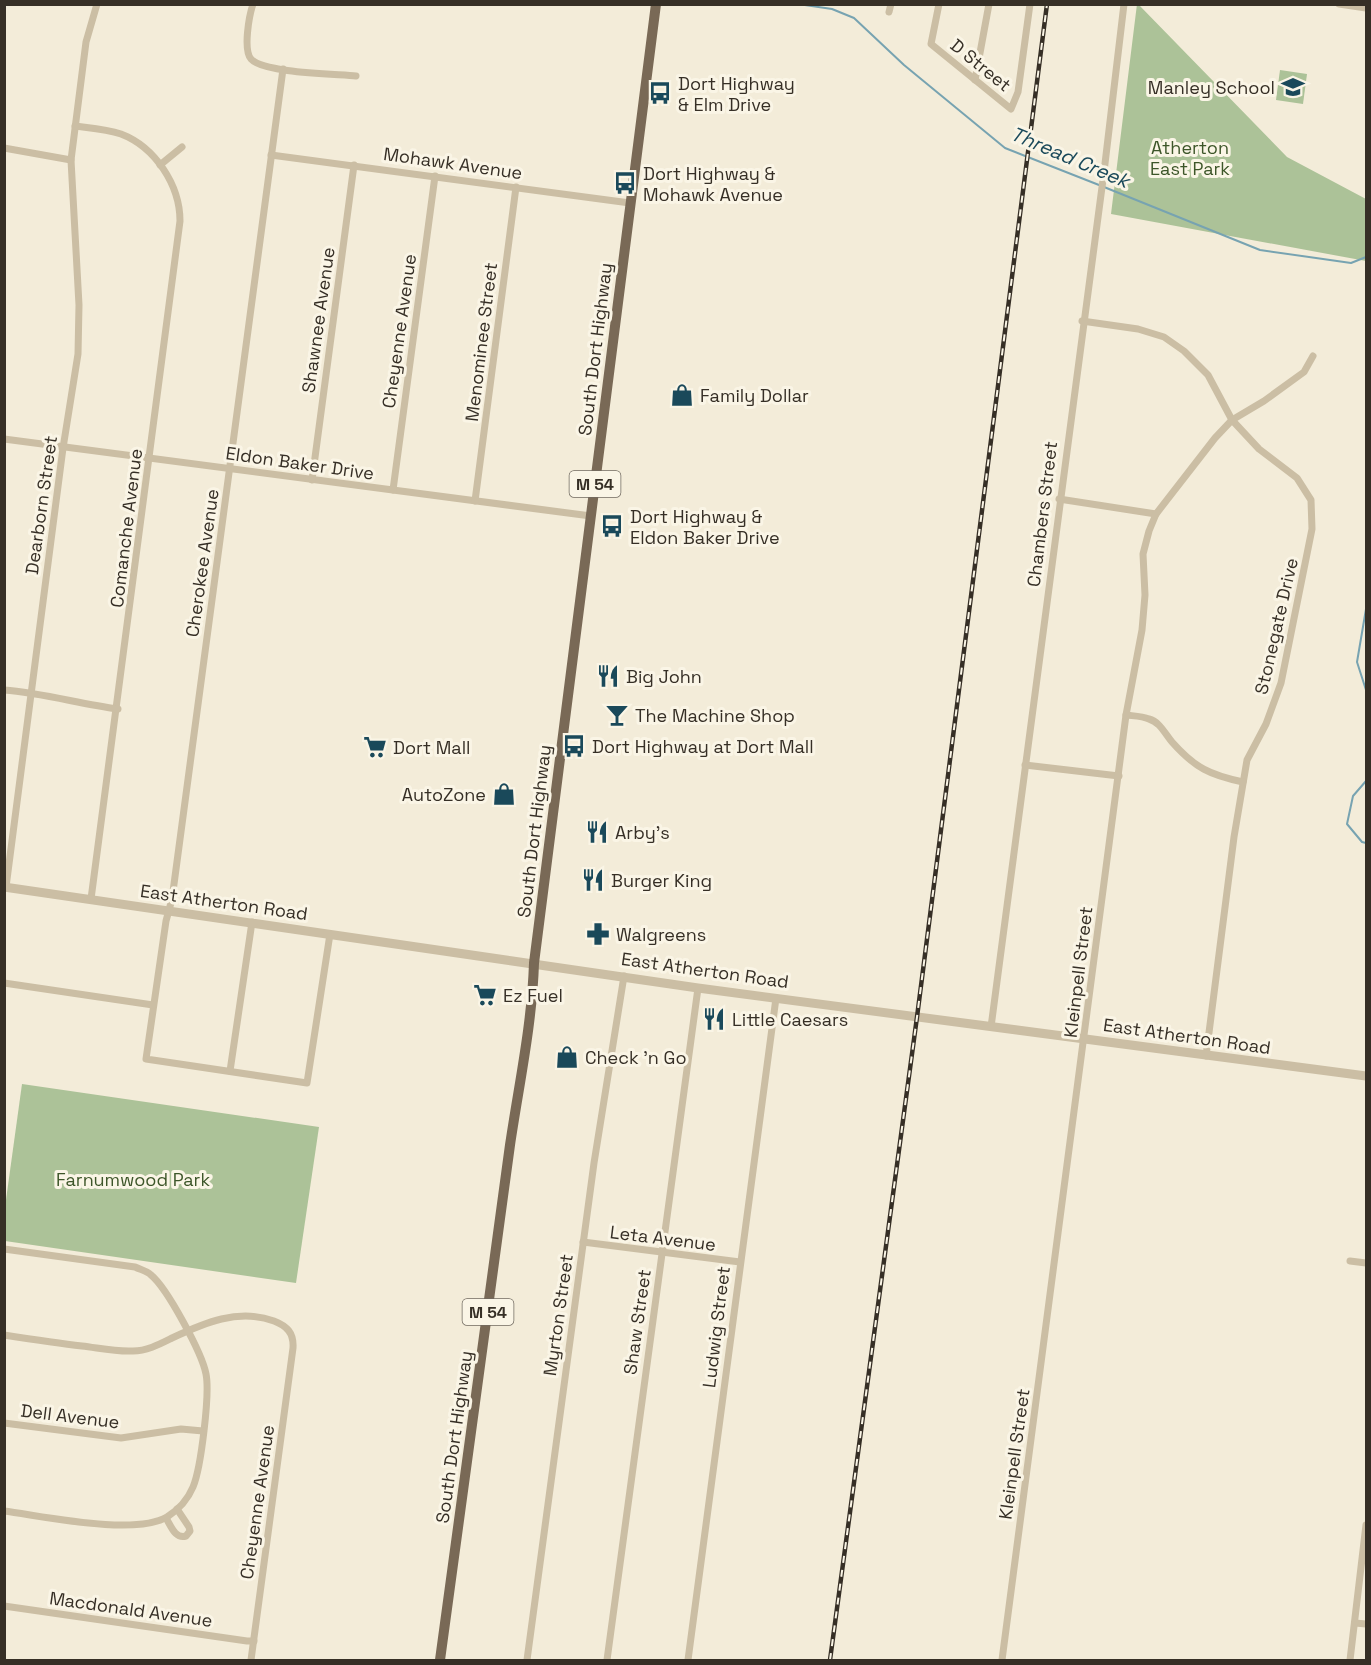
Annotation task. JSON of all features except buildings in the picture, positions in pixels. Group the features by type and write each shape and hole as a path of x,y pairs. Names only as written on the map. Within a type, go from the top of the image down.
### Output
{"main road":[{"name":"South Dort Highway","path":"440,1660 510,1145 524,1067 534,963 656,4"}],"street":[{"name":"Dearborn Street","path":"5,887 63,448 78,354 79,304 71,160 86,42 97,4"},
{"path":"253,4 246,50 250,58 258,65 356,76"},
{"name":"D Street","path":"939,4 931,44 1011,109 1018,92 1030,4"},
{"path":"975,80 989,4"},
{"name":"Chambers Street","path":"990,1027 1104,172 1124,4"},
{"path":"1339,4 1366,8"},
{"name":"Cherokee Avenue","path":"231,1071 146,1059 169,911 283,69"},
{"name":"Comanche Avenue","path":"75,126 121,134 146,149 174,186 180,204 180,221 118,709 91,899"},
{"path":"160,165 182,147"},
{"path":"4,148 71,160"},
{"name":"Mohawk Avenue","path":"271,154 630,203"},
{"name":"Shawnee Avenue","path":"312,480 354,165"},
{"name":"Cheyenne Avenue","path":"393,490 435,176"},
{"name":"Menominee Street","path":"475,501 516,187"},
{"name":"Stonegate Drive","path":"1083,321 1138,328 1164,338 1184,351 1208,375 1232,420 1259,449 1297,478 1311,500 1312,529 1281,683 1266,724 1247,760 1233,837 1206,1056"},
{"name":"Kleinpell Street","path":"1002,1660 1126,715 1142,630 1145,595 1143,554 1156,514 1215,438 1232,420 1304,372 1313,356"},
{"name":"Eldon Baker Drive","path":"4,439 591,516"},
{"path":"1059,499 1156,514"},
{"path":"4,690 31,692 77,703 118,709"},
{"path":"1126,715 1149,719 1157,723 1172,743 1204,770 1217,777 1243,783"},
{"path":"1025,765 1119,776"},
{"name":"East Atherton Road","path":"5,887 698,988 1366,1076"},
{"path":"252,922 231,1071 307,1083 330,934"},
{"name":"Myrton Street","path":"527,1660 595,1154 624,976"},
{"path":"4,983 153,1005"},
{"name":"Shaw Street","path":"608,1660 698,988"},
{"name":"Ludwig Street","path":"688,1660 776,998"},
{"name":"Leta Avenue","path":"583,1242 740,1262"},
{"path":"4,1249 135,1268 149,1273 159,1282 188,1330 206,1370 208,1395 196,1478 188,1497 171,1514 144,1524 113,1526 4,1511"},
{"path":"1350,1261 1366,1263"},
{"name":"Cheyenne Avenue","path":"188,1330 223,1318 243,1316 267,1318 288,1328 294,1339 251,1660"},
{"path":"4,1335 136,1351 152,1348 188,1330"},
{"name":"Dell Avenue","path":"4,1423 121,1438 180,1429 203,1431"},
{"path":"1350,1660 1366,1525"},
{"name":"Macdonald Avenue","path":"4,1606 254,1641"},
{"path":"1355,1623 1366,1624"}],"green space":[{"name":"Atherton East Park","path":"1137,4 1287,157 1366,199 1366,261 1111,214"},
{"path":"1280,70 1307,74 1303,104 1276,100"},
{"name":"Farnumwood Park","path":"22,1084 319,1127 296,1283 5,1241 5,1207"}],"waterway":[{"name":"Thread Creek","path":"798,4 832,9 854,18 904,65 1005,148 1099,185"},
{"name":"Thread Creek","path":"1104,187 1260,250 1351,263 1366,257"},
{"name":"Thread Creek","path":"1366,609 1357,662 1366,690"},
{"name":"Thread Creek","path":"1366,781 1353,796 1347,824 1362,842 1366,843"}],"railway":[{"path":"830,1660 917,1017 1047,4"}],"place":[{"name":"Manley School","path":"1293,87"},
{"name":"Dort Highway & Elm Drive","path":"660,93"},
{"name":"Dort Highway & Mohawk Avenue","path":"625,183"},
{"name":"Family Dollar","path":"682,395"},
{"name":"Dort Highway & Eldon Baker Drive","path":"612,526"},
{"name":"Big John","path":"608,676"},
{"name":"The Machine Shop","path":"617,715"},
{"name":"Dort Highway at Dort Mall","path":"574,746"},
{"name":"Dort Mall","path":"375,747"},
{"name":"AutoZone","path":"504,794"},
{"name":"Arby's","path":"597,832"},
{"name":"Burger King","path":"593,880"},
{"name":"Walgreens","path":"598,934"},
{"name":"Ez Fuel","path":"485,995"},
{"name":"Little Caesars","path":"714,1019"},
{"name":"Check 'n Go","path":"567,1057"}]}
